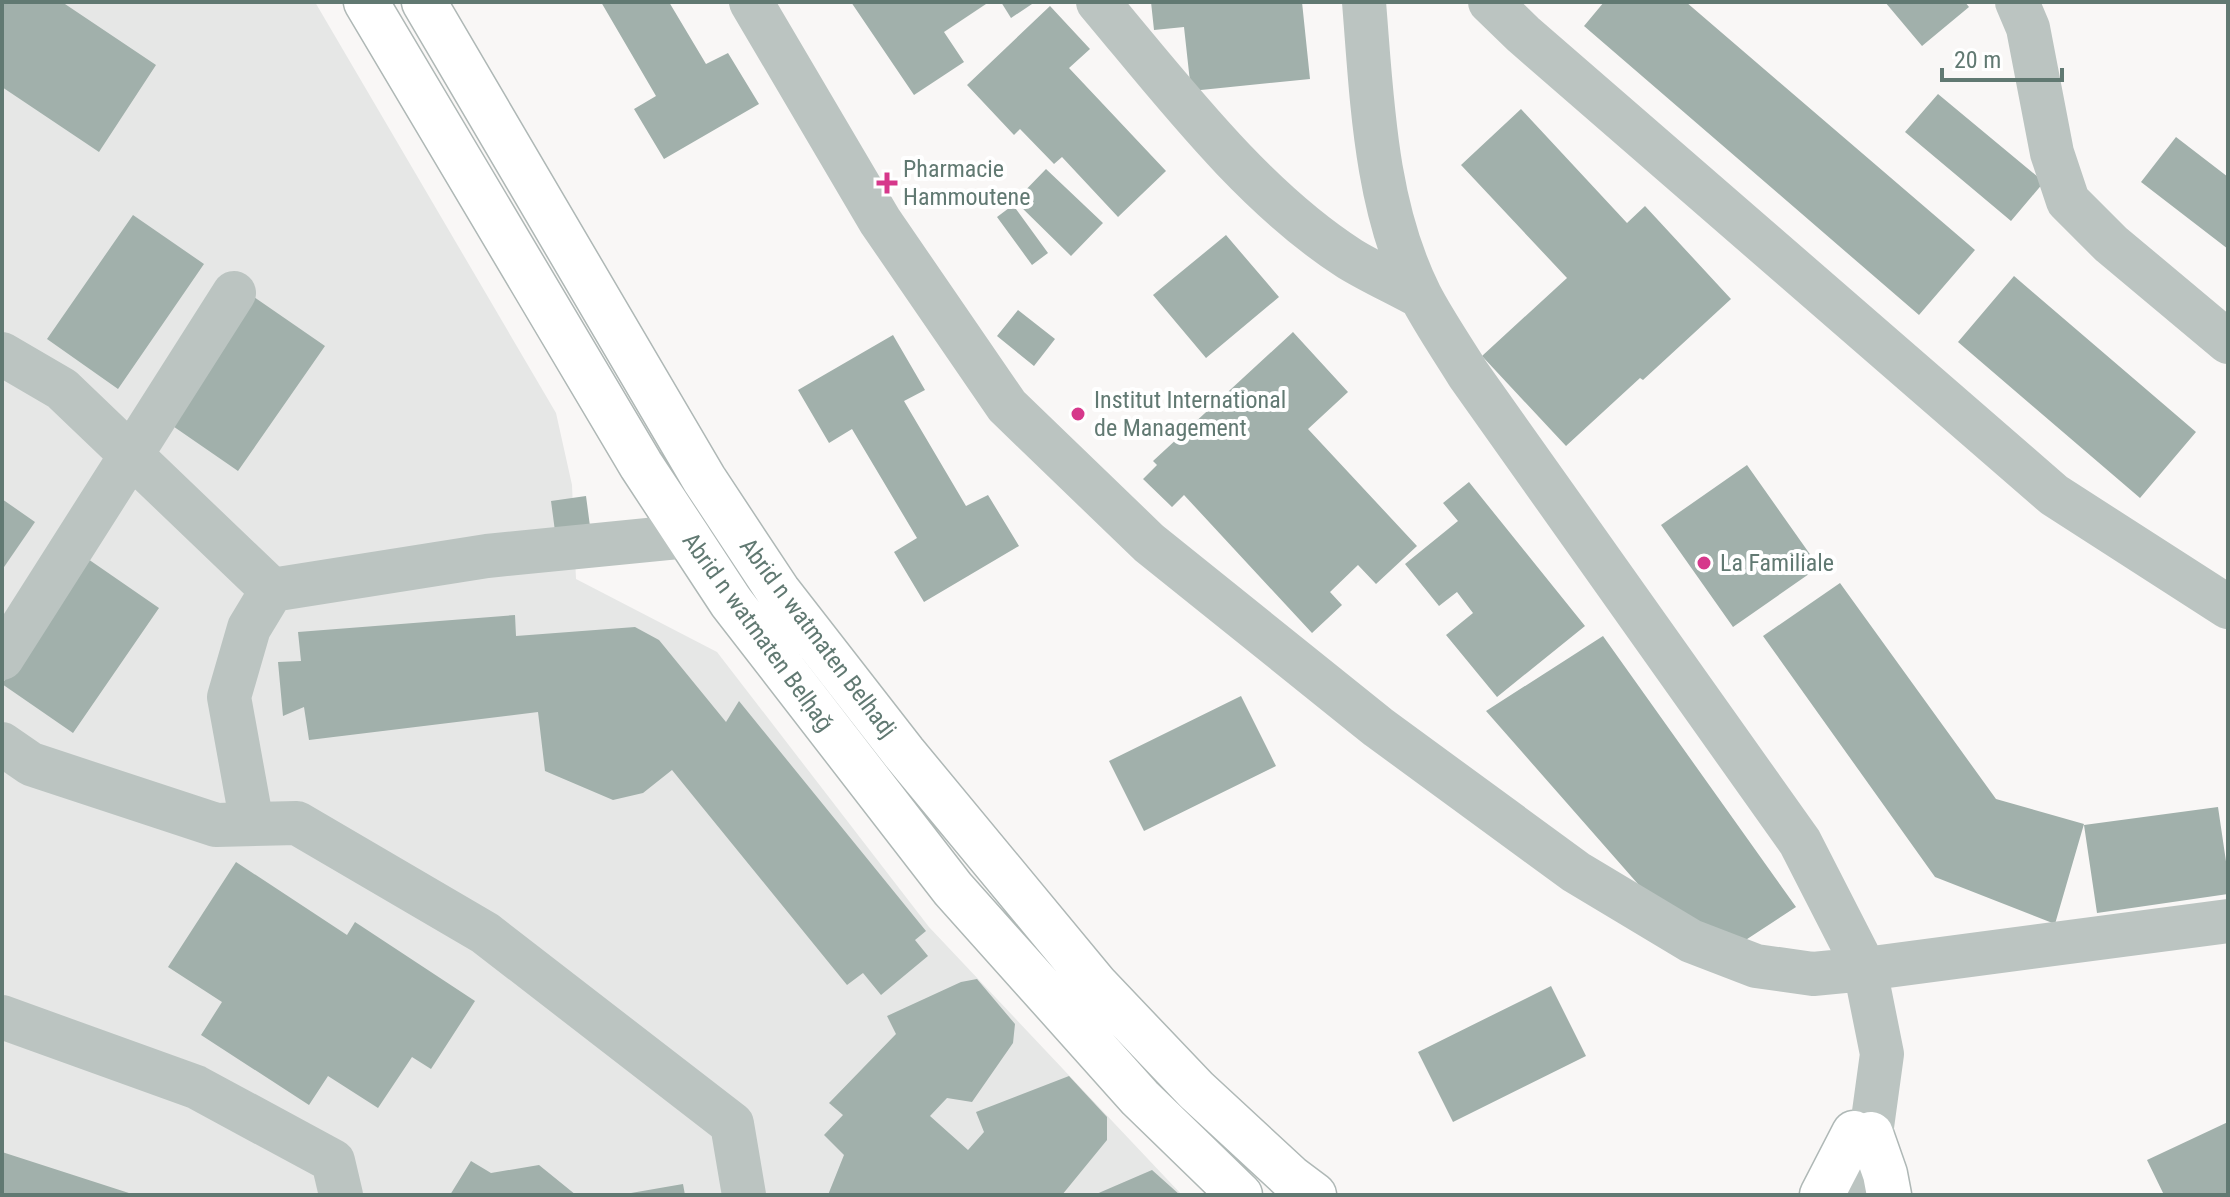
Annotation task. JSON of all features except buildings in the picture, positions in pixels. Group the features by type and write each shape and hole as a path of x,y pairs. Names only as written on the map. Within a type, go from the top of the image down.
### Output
{"main road":[{"name":"Abrid n watmaten Belḥaǧ","path":"366,2 632,451 739,613 953,889 1140,1098 1240,1195"},
{"name":"Abrid n watmaten Belhadj","path":"424,2 704,479 778,591 904,753 1096,985 1196,1090 1290,1177 1314,1195"},
{"path":"1822,1195 1862,1134 1885,1174 1889,1195"}],"street":[{"path":"751,2 880,221 1007,406 1149,543 1415,755 1576,872 1691,941 1756,966 1813,974 2228,921"},
{"path":"1098,2 1208,134 1291,214 1350,259 1421,297"},
{"path":"1364,2 1385,193 1408,267 1421,297 1468,374 1800,842 1865,969 1882,1054 1862,1134 1856,1195"},
{"path":"1490,2 2054,495 2228,607"},
{"path":"2034,11 2052,153 2068,201 2111,244 2228,342"},
{"path":"2,658 234,293"},
{"path":"2,354 62,389 272,590"},
{"path":"252,824 229,697 249,628 272,590 487,556 688,536"},
{"path":"2,744 31,764 216,825 297,823 485,933 732,1124 744,1195"},
{"path":"2,1017 196,1087 333,1161 341,1195"},
{"path":"1832,1195 1862,1134"}],"shaded area":[{"path":"2,2 315,2 556,413 572,485 576,579 717,652 929,927 1182,1195 2,1195"}],"place":[{"name":"Pharmacie Hammoutene","path":"887,183"},
{"name":"Institut International de Management","path":"1078,414"},
{"name":"La Familiale","path":"1704,563"}]}
